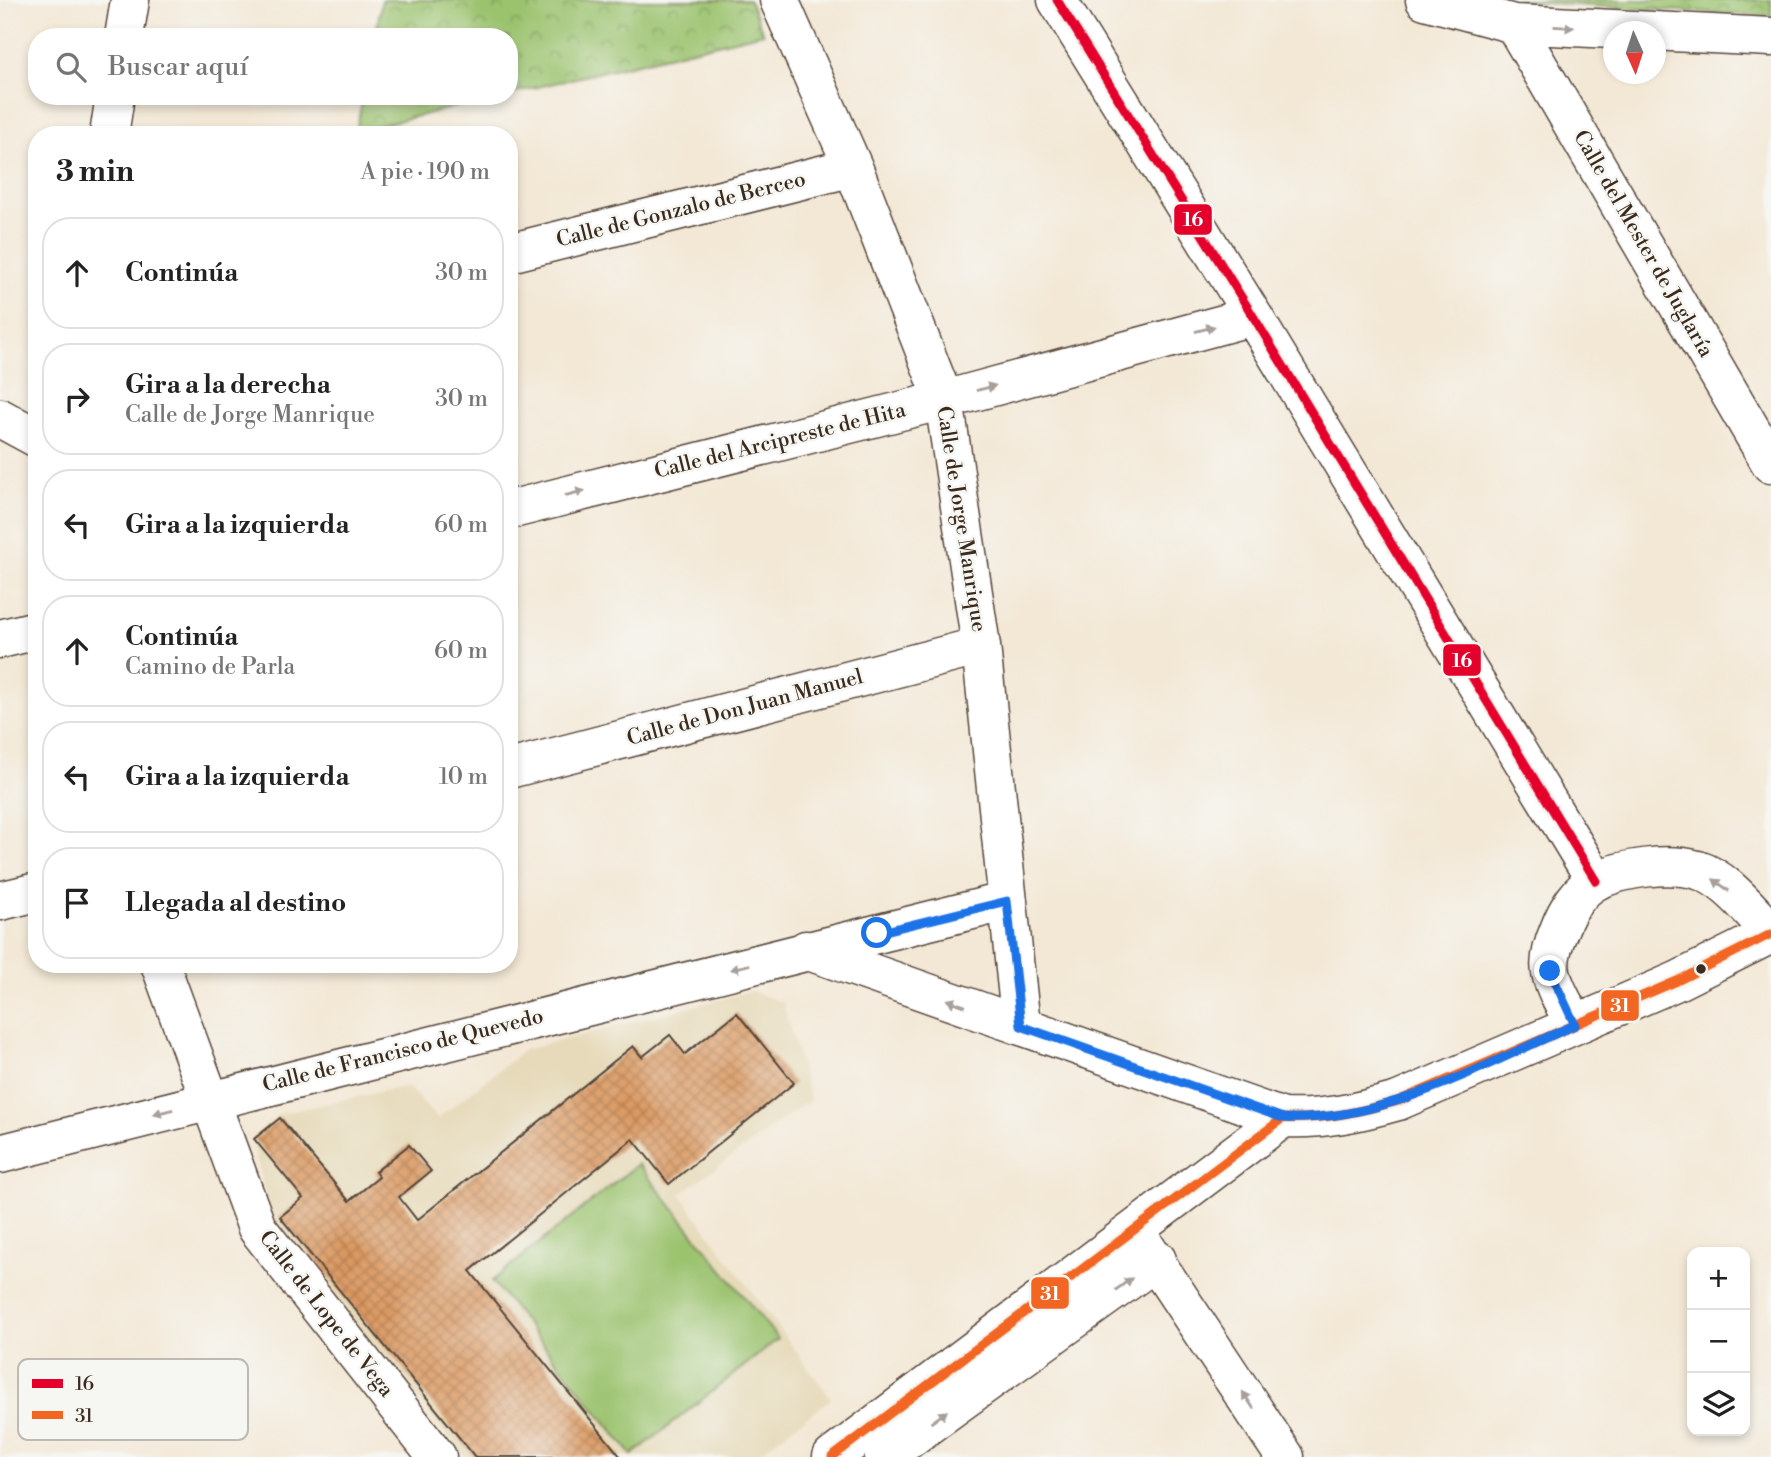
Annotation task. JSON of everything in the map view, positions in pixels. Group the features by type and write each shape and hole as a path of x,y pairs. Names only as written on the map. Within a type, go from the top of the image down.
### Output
{"street":[{"path":"125,28 130,0"},
{"name":"Calle de Jorge Manrique","path":"779,0 853,167 944,400 981,646 1021,1026"},
{"path":"1057,0 1253,316 1596,881"},
{"path":"1425,0 1514,24 1771,37"},
{"name":"Calle del Mester de Juglaría","path":"1514,24 1771,464"},
{"path":"110,126 114,105"},
{"name":"Calle de Gonzalo de Berceo","path":"518,251 853,167"},
{"name":"Calle del Arcipreste de Hita","path":"518,508 944,400 1253,316"},
{"path":"0,418 28,433"},
{"path":"0,639 28,632"},
{"name":"Calle de Don Juan Manuel","path":"518,767 981,646"},
{"path":"806,950 1283,1118 1315,1119 1353,1114 1398,1101 1575,1025 1677,981 1771,933 1724,885 1699,870 1668,867 1632,871 1596,881 1577,897 1563,918 1553,944 1550,971 1575,1025"},
{"path":"0,901 28,894"},
{"name":"Calle de Francisco de Quevedo","path":"0,1154 1007,901"},
{"name":"Calle de Lope de Vega","path":"163,973 257,1228 437,1457"},
{"path":"884,1457 1145,1246 1283,1118"},
{"path":"832,1457 1145,1246"},
{"path":"1145,1246 1285,1457"}],"shaded area":[{"path":"752,991 783,1003 810,1100 680,1194 831,1399 753,1457 465,1457 270,1217 252,1137 279,1114 408,1086 437,1119 524,1050"}],"green space":[{"path":"382,0 749,0 763,33 518,92 518,28 377,28"},
{"path":"1516,0 1771,0 1771,16 1523,2"},
{"path":"361,105 464,105 377,126 357,126"},
{"path":"638,1164 778,1339 632,1455 492,1281"}],"building":[{"path":"737,1013 794,1083 669,1184 633,1139 470,1271 621,1457 475,1457 280,1217 303,1198 254,1139 280,1118 349,1201 379,1177 375,1172 409,1145 431,1171 399,1197 417,1220 633,1046 642,1057 670,1035 685,1054"}],"transit line":[{"name":"16","path":"1057,0 1253,316 1596,881"},
{"name":"31","path":"832,1457 1283,1118 1341,1114 1398,1101 1677,981 1771,934"}],"route":[{"path":"877,933 1007,901 1021,1026 1283,1118 1315,1119 1353,1114 1398,1101 1575,1025 1550,971"}]}
